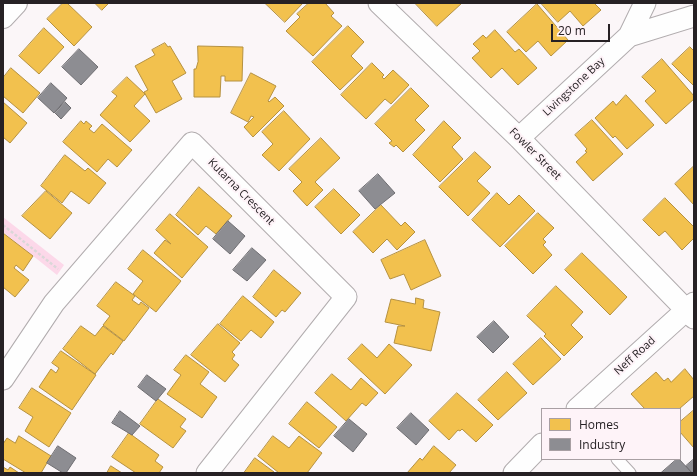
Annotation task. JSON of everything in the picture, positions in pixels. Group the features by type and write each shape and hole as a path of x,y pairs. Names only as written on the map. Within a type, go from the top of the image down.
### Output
{"street":[{"path":"3,17 16,3"},
{"name":"Fowler Street","path":"380,3 519,138 691,310"},
{"name":"Livingstone Bay","path":"519,138 629,36 645,3"},
{"name":"Livingstone Bay","path":"629,36 694,16"},
{"name":"Kutarna Crescent","path":"3,379 54,303 192,143 346,297 207,473"},
{"name":"Neff Road","path":"578,408 691,310"},
{"path":"514,473 541,445"}],"lane":[{"path":"618,460 630,473"}],"path":[{"path":"3,225 73,280"}],"shaded area":[{"path":"3,217 64,265 57,275 3,232"}],"building: Homes":[{"path":"63,3 67,3 92,27 74,46 47,19"},
{"path":"95,3 109,3 102,10"},
{"path":"265,3 303,3 285,22"},
{"path":"309,3 325,3 334,13 331,16 342,26 313,56 286,31 300,17 297,14"},
{"path":"415,3 462,3 437,26"},
{"path":"541,3 594,3 601,10 583,26 570,11 558,22"},
{"path":"537,4 568,40 551,56 538,41 526,52 507,32"},
{"path":"348,26 364,42 351,56 363,68 340,90 312,62"},
{"path":"44,28 64,47 39,74 19,56"},
{"path":"495,30 515,52 519,49 537,68 518,85 502,68 491,78 472,58 480,51 473,44 483,35 486,38"},
{"path":"165,43 168,47 170,46 186,73 172,81 182,99 156,113 144,92 148,90 135,66 155,55 152,50"},
{"path":"198,46 243,47 242,81 225,81 225,76 221,76 220,97 194,97 194,69 196,69 198,62"},
{"path":"690,47 694,51 694,86 672,64"},
{"path":"662,59 694,96 694,99 666,124 645,101 656,91 642,77"},
{"path":"372,63 384,75 382,77 384,79 393,70 409,85 391,104 385,99 366,119 341,95"},
{"path":"11,68 40,93 23,113 3,96 3,78"},
{"path":"251,73 276,86 268,101 269,102 275,97 284,106 253,137 244,127 254,117 251,116 248,122 231,113"},
{"path":"127,77 145,94 134,106 150,121 130,142 100,115 117,96 112,92"},
{"path":"411,88 429,106 415,120 425,130 403,152 396,145 394,147 389,143 392,141 375,124"},
{"path":"626,95 654,125 627,149 615,136 613,138 595,118 613,101 616,105"},
{"path":"3,102 27,123 10,143 3,137"},
{"path":"284,111 310,139 279,171 262,155 273,144 262,132"},
{"path":"592,120 623,154 593,181 576,162 587,152 585,151 587,149 575,135"},
{"path":"81,121 84,124 86,121 92,126 89,129 94,133 102,124 132,150 117,167 108,159 97,172 63,142"},
{"path":"444,121 461,138 452,147 463,159 440,182 413,155"},
{"path":"321,138 340,158 315,182 323,190 307,206 293,191 302,182 289,169"},
{"path":"475,152 491,167 477,181 490,193 468,216 439,187"},
{"path":"65,155 85,171 88,168 106,183 89,204 71,191 62,203 41,186"},
{"path":"694,166 694,205 675,184"},
{"path":"199,187 232,216 216,234 206,226 198,235 176,215"},
{"path":"334,189 360,215 341,234 315,207"},
{"path":"46,191 72,213 50,239 22,216"},
{"path":"497,193 509,205 519,195 535,211 500,247 472,220"},
{"path":"665,198 694,227 694,238 682,250 665,231 659,236 643,220"},
{"path":"381,205 401,226 405,222 415,232 397,250 387,239 373,253 353,232"},
{"path":"538,213 554,228 543,239 546,242 543,245 552,255 533,274 505,246"},
{"path":"170,214 208,247 182,278 154,253 165,240 171,244 156,230"},
{"path":"3,233 33,256 23,271 16,265 14,268 29,280 15,297 3,287"},
{"path":"425,240 441,276 411,290 404,274 390,279 381,260"},
{"path":"143,250 181,281 156,312 133,294 143,281 128,269"},
{"path":"582,253 627,297 610,315 565,270"},
{"path":"274,270 301,293 285,312 282,310 276,317 253,297"},
{"path":"116,282 135,296 132,300 139,305 141,302 149,308 124,341 103,325 110,316 97,306"},
{"path":"556,286 583,312 571,325 583,337 564,356 544,336 546,334 527,316"},
{"path":"243,296 274,322 261,338 251,330 241,341 220,324"},
{"path":"416,298 424,300 423,308 440,312 431,351 394,343 398,326 405,326 385,322 391,299 415,304"},
{"path":"218,324 240,343 232,352 235,355 232,359 239,365 225,382 191,355"},
{"path":"81,326 95,336 103,326 123,341 113,355 111,353 95,374 63,349"},
{"path":"541,338 561,359 533,385 513,364"},
{"path":"362,344 377,358 389,344 412,365 385,394 348,359"},
{"path":"61,351 96,375 72,410 39,387 51,369 56,373 59,368 52,363"},
{"path":"186,355 209,372 200,384 217,397 202,418 167,394 181,375 174,370"},
{"path":"685,369 694,380 694,396 680,408 644,408 631,394 656,372 664,381 668,378 671,382"},
{"path":"507,372 527,393 498,420 478,400"},
{"path":"332,374 351,390 361,378 378,393 366,406 362,403 346,421 315,393"},
{"path":"32,388 71,413 49,447 25,431 33,417 19,408"},
{"path":"457,393 493,425 476,442 462,429 460,431 458,430 449,440 429,421"},
{"path":"158,399 186,419 180,427 186,431 173,448 140,424"},
{"path":"307,402 337,427 319,448 289,424"},
{"path":"694,410 694,448 681,433 681,421"},
{"path":"129,433 159,455 155,461 163,467 159,473 136,473 112,457"},
{"path":"19,436 51,456 41,473 26,473 3,459 3,444 7,438 15,443"},
{"path":"273,436 289,448 299,436 322,453 307,473 279,473 258,456"},
{"path":"434,446 456,465 449,473 407,473 420,458 422,460"},
{"path":"255,458 274,472 274,473 244,473"},
{"path":"111,466 122,473 107,473"},
{"path":"3,467 8,470 10,467 19,473 3,473"}],"building: Industry":[{"path":"79,49 98,67 81,85 62,67"},
{"path":"51,83 67,98 54,113 38,98"},
{"path":"65,102 71,108 61,119 55,113"},
{"path":"378,174 395,193 375,209 359,191"},
{"path":"228,221 245,236 230,254 213,239"},
{"path":"252,248 266,260 247,281 233,270"},
{"path":"494,321 509,337 493,353 477,337"},
{"path":"147,375 166,389 156,401 138,387"},
{"path":"120,411 140,426 132,435 112,423"},
{"path":"411,413 429,430 416,445 397,428"},
{"path":"349,419 367,434 353,452 334,436"},
{"path":"58,446 76,458 66,473 63,473 47,463"},
{"path":"694,459 694,473 692,473 686,466"},
{"path":"676,460 680,460 692,473 661,473"}]}
